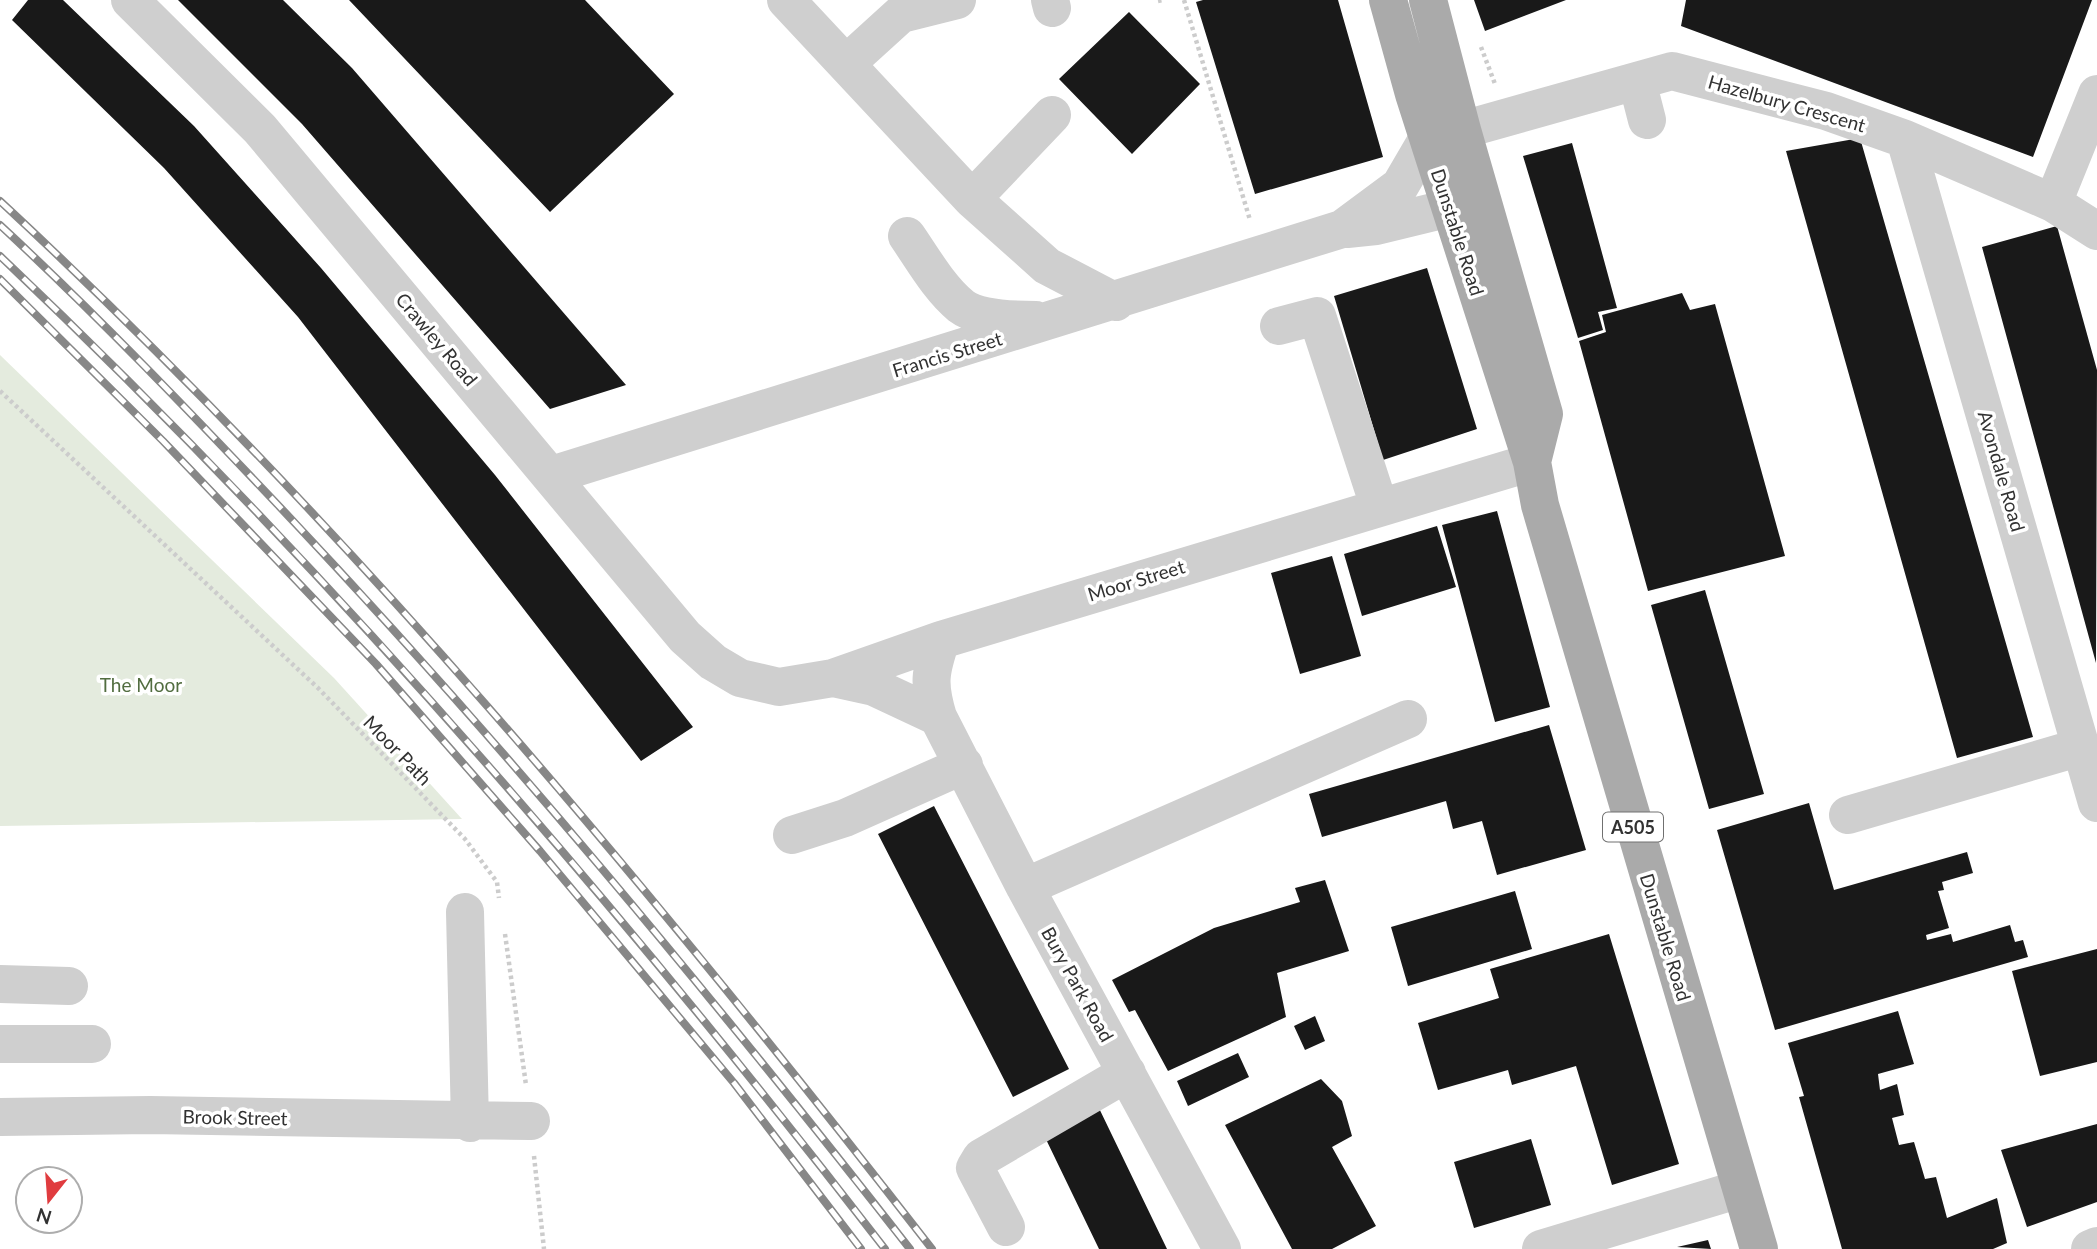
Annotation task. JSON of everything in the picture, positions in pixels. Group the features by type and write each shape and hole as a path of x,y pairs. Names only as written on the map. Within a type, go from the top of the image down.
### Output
{"main road":[{"name":"Dunstable Road","path":"1388,0 1445,134 1544,414 1532,462 1540,505 1759,1249"},
{"name":"Dunstable Road","path":"1429,1 1445,134"}],"street":[{"name":"Crawley Road","path":"130,0 260,129 685,637 713,662 740,678"},
{"path":"786,0 972,199 1047,266 1116,302"},
{"path":"846,64 901,14 957,0"},
{"name":"Hazelbury Crescent","path":"1445,134 1672,71 1826,111 1905,139 2053,203 2097,231"},
{"path":"1637,81 1647,120"},
{"path":"2053,203 2097,94"},
{"path":"972,199 1052,115"},
{"name":"Francis Street","path":"1342,229 1400,186 1445,134"},
{"name":"Avondale Road","path":"1905,139 2091,773"},
{"name":"Francis Street","path":"552,475 1116,302 1260,254 1342,229 1376,226 1465,196"},
{"path":"907,236 932,272 963,307 1007,320 1056,320"},
{"path":"1279,327 1317,316 1379,506"},
{"name":"Moor Street","path":"740,678 779,687 833,678 941,640 1532,462"},
{"name":"Bury Park Road","path":"941,640 932,668 930,689 938,717 1025,887 1222,1249"},
{"path":"833,678 874,687 938,717"},
{"path":"1025,887 1408,719"},
{"path":"792,835 845,818 964,765"},
{"path":"1848,815 2091,773"},
{"path":"470,1123 483,910"},
{"path":"0,984 69,986"},
{"path":"0,1044 92,1044"},
{"path":"1006,1227 975,1168 981,1158 1127,1073"},
{"name":"Brook Street","path":"0,1117 150,1115 470,1123 531,1121"},
{"path":"1541,1249 1740,1189"},
{"path":"2090,1249 2097,1246"}],"path":[{"path":"1184,0 1260,254"},
{"name":"Moor Path","path":"0,391 317,688 465,839 497,882 483,910"},
{"path":"503,921 531,1121 544,1249"}],"green space":[{"name":"The Moor","path":"0,355 334,678 462,819 0,826"}],"building":[{"path":"28,0 63,0 194,126 321,268 495,475 693,727 641,761 298,317 164,168 12,20"},
{"path":"178,0 283,0 352,68 626,385 550,409 302,124"},
{"path":"349,0 585,0 674,94 550,212"},
{"path":"1338,0 1383,157 1255,194 1196,2"},
{"path":"1474,0 1566,0 1485,31"},
{"path":"1686,0 2092,0 2033,157 1681,26"},
{"path":"1129,12 1200,84 1132,154 1059,79"},
{"path":"1860,138 2033,737 1957,758 1786,151"},
{"path":"1572,143 1617,308 1598,312 1603,330 1578,338 1523,156"},
{"path":"2057,226 2097,370 2096,663 1982,247"},
{"path":"1427,268 1477,429 1383,460 1334,296"},
{"path":"1682,293 1690,310 1715,304 1785,556 1648,591 1579,341 1606,332 1602,315"},
{"path":"1497,511 1550,707 1495,722 1442,525"},
{"path":"1437,526 1456,587 1362,616 1344,554"},
{"path":"1332,556 1361,656 1300,674 1271,573"},
{"path":"1705,590 1764,794 1709,809 1651,605"},
{"path":"1549,725 1586,850 1497,875 1482,821 1453,829 1446,801 1322,837 1309,794"},
{"path":"1809,803 1834,890 1967,852 1973,873 1942,882 1944,890 1938,891 1949,928 1926,935 1927,940 1951,934 1953,942 2010,925 2015,942 2023,940 2028,957 1775,1030 1717,830"},
{"path":"934,806 1069,1069 1013,1097 878,834"},
{"path":"1325,880 1349,951 1277,973 1286,1017 1168,1071 1135,1010 1129,1012 1112,980 1214,928 1300,902 1295,888"},
{"path":"1515,891 1532,949 1408,986 1391,927"},
{"path":"1609,934 1679,1164 1612,1185 1576,1066 1512,1085 1508,1070 1438,1090 1418,1023 1499,998 1490,969"},
{"path":"2097,949 2097,1062 2040,1076 2012,971"},
{"path":"1898,1011 1914,1064 1878,1074 1880,1090 1897,1084 1904,1115 1892,1118 1899,1145 1914,1142 1925,1179 1936,1177 1947,1218 1997,1198 2007,1243 1993,1249 1842,1249 1799,1097 1804,1096 1788,1043"},
{"path":"1315,1016 1325,1041 1305,1050 1294,1026"},
{"path":"1238,1053 1249,1077 1188,1106 1177,1081"},
{"path":"1321,1079 1342,1101 1352,1136 1332,1147 1376,1226 1332,1249 1292,1249 1225,1125"},
{"path":"1096,1102 1167,1249 1099,1249 1041,1129"},
{"path":"2097,1124 2097,1202 2027,1227 2001,1150"},
{"path":"1531,1139 1551,1205 1474,1228 1454,1162"},
{"path":"1708,1240 1711,1249 1677,1247"}],"railway":[{"path":"0,201 127,322 250,447 370,575 487,706 714,974 932,1249"},
{"path":"0,225 106,327 209,433 442,684 680,963 910,1249"},
{"path":"0,256 236,490 462,735 678,989 885,1249"},
{"path":"0,279 163,441 376,664 540,851 734,1083 861,1249"}]}
